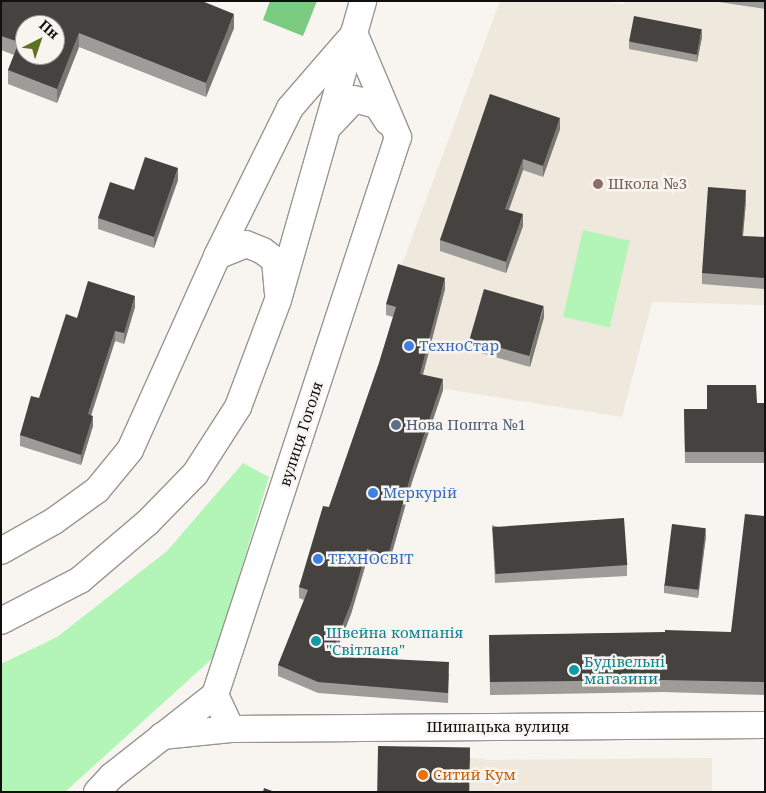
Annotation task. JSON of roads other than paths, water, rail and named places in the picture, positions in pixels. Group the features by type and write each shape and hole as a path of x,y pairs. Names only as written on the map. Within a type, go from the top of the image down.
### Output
{"street":[{"path":"1,621 80,580 147,523 195,474 238,407 278,300 363,1"},
{"path":"354,34 398,137"},
{"path":"1,550 54,521 98,490 130,450 217,256 290,108 354,34"},
{"path":"329,126 354,99 377,105 398,137"},
{"name":"вулиця Гоголя","path":"215,695 398,137"},
{"path":"217,256 246,244 263,251 274,260 278,300"},
{"path":"107,787 162,736 215,695 231,729"},
{"name":"Шишацька вулиця","path":"162,736 231,729 765,725"}],"place":[{"name":"Школа №3","path":"598,184"},
{"name":"ТехноСтар","path":"409,346"},
{"name":"Нова Пошта №1","path":"396,425"},
{"name":"Меркурій","path":"373,493"},
{"name":"ТЕХНОСВІТ","path":"318,559"},
{"name":"Швейна компанія \"Світлана\"","path":"316,641"},
{"name":"Будівельні магазини","path":"574,670"},
{"name":"Ситий Кум","path":"423,775"}]}
